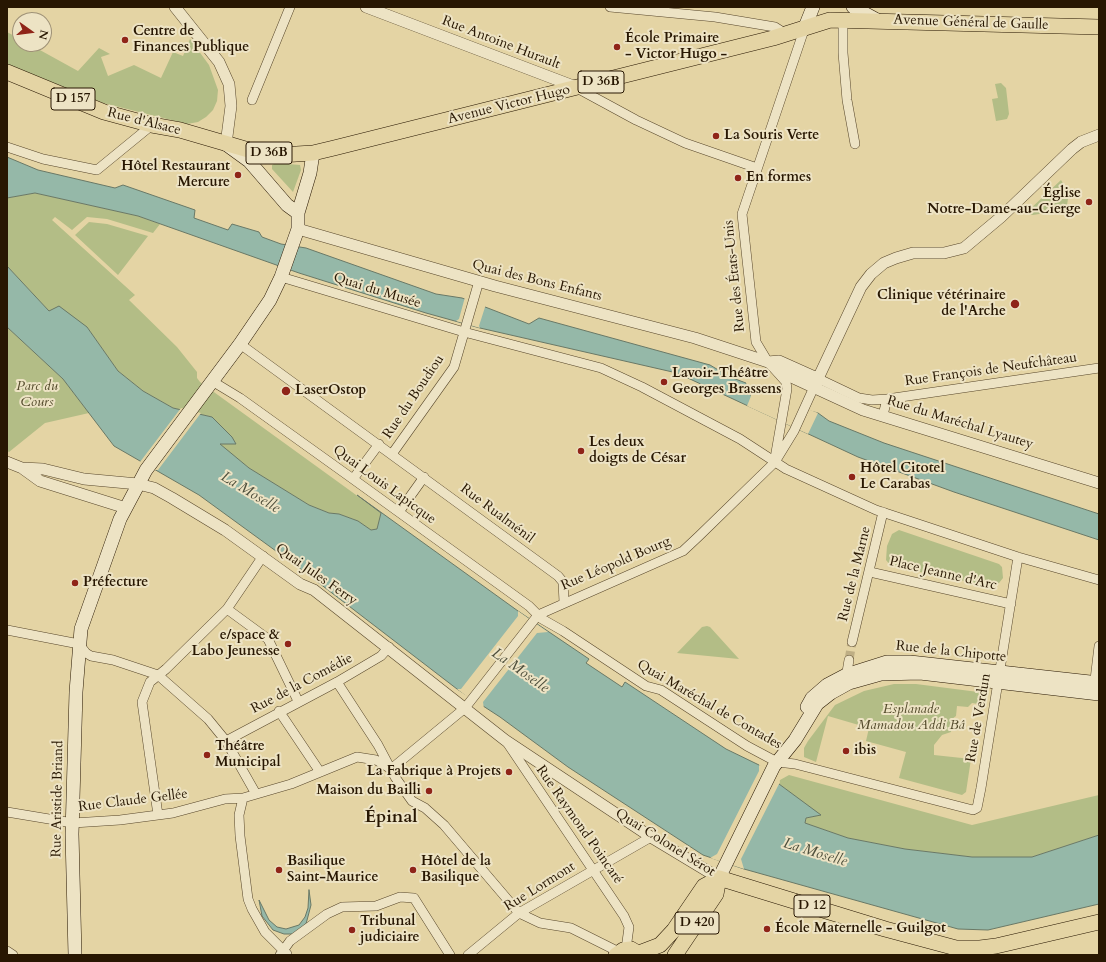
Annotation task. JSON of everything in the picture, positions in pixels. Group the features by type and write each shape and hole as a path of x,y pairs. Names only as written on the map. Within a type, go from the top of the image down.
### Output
{"main road":[{"path":"805,27 813,7"},
{"path":"853,7 877,20"},
{"name":"Avenue Victor Hugo","path":"313,153 577,88 786,34 830,20 843,20"},
{"name":"Avenue Général de Gaulle","path":"843,20 1018,23 1099,27"},
{"name":"Rue d'Alsace","path":"7,72 104,112 193,134 226,144"},
{"name":"D 36B","path":"226,144 252,151 280,155 313,153"},
{"name":"D 157","path":"226,144 249,161 287,205 298,213"},
{"name":"Rue Aristide Briand","path":"75,955 72,894 73,823 76,699 79,644 83,622 123,513 148,466 240,344 270,300 281,277 298,229 298,213 310,173 313,153"},
{"name":"Rue de la Chipotte","path":"719,878 774,767 812,698 819,690 886,662 932,664 999,678 1096,688"},
{"name":"D 420","path":"625,952 660,945 674,930 704,886 719,878"},
{"name":"D 420","path":"676,954 716,894 719,878"},
{"name":"Quai Colonel Sérot","path":"719,878 961,952 996,946 1099,922"}],"street":[{"path":"175,7 219,62 229,84 231,106 226,144"},
{"path":"252,100 290,7"},
{"name":"Rue Antoine Hurault","path":"366,7 577,88 636,120 685,143 757,168"},
{"path":"610,7 715,17 775,27 786,34"},
{"path":"843,20 843,54 847,100 855,144"},
{"name":"Rue des États-Unis","path":"775,462 787,390 786,382 768,362 756,342 742,214 805,27"},
{"path":"7,147 43,159 97,170 152,125"},
{"path":"815,383 860,287 871,274 884,263 913,253 944,253 964,248 1001,217 1072,149 1081,142 1099,135"},
{"name":"Quai des Bons Enfants","path":"298,229 479,282 671,331 768,362 787,375 815,383"},
{"name":"Quai du Musée","path":"281,277 465,328 601,368 642,386 740,438 786,469 883,512"},
{"name":"Rue du Boudiou","path":"394,455 454,367 479,282"},
{"name":"Rue Rualménil","path":"240,344 558,576 563,582 564,602"},
{"name":"Rue François de Neufchâteau","path":"815,383 859,398 887,400 1099,368"},
{"name":"Quai Louis Lapicque","path":"212,381 240,398 529,606 535,617"},
{"name":"Rue Léopold Bourg","path":"535,617 564,602 683,551 775,462 794,431 815,383"},
{"name":"Rue du Maréchal Lyautey","path":"815,383 863,410 1099,483"},
{"path":"883,415 887,400"},
{"path":"353,479 379,444"},
{"path":"7,462 22,468 40,481 123,513"},
{"name":"Quai Jules Ferry","path":"22,468 43,469 84,479 138,484 154,488 225,530 300,584 319,594 389,647 465,708"},
{"path":"399,512 424,477"},
{"path":"883,512 1018,557 1099,580"},
{"name":"Rue de la Marne","path":"852,642 870,572 883,512"},
{"path":"158,816 142,702 150,682 166,670 227,609 263,556"},
{"name":"Rue de Verdun","path":"973,810 977,808 981,788 1018,557"},
{"name":"Place Jeanne d'Arc","path":"870,572 1011,604"},
{"path":"227,609 268,639 298,701"},
{"path":"391,769 465,708 535,617"},
{"name":"Quai Maréchal de Contades","path":"535,617 542,619 564,631 646,686 660,690 747,746 774,767 795,764 973,810"},
{"path":"7,630 79,644 86,653 91,656 114,660 158,675 208,718 226,741 256,794"},
{"path":"1096,688 1099,646"},
{"name":"Rue de la Comédie","path":"226,741 279,711 337,682 381,656 389,647"},
{"path":"846,680 849,660"},
{"path":"337,682 378,744 391,769 412,801 425,808 444,825 519,913 548,925 571,928 625,952"},
{"name":"Quai Colonel Sérot","path":"465,708 505,740 651,836 719,878"},
{"path":"279,711 320,772"},
{"name":"Rue Raymond Poincaré","path":"505,740 624,916 629,927 625,952"},
{"name":"Rue Claude Gellée","path":"7,812 73,823 158,816 195,808 226,799 243,798 291,784 357,757 376,760 391,769"},
{"path":"243,798 239,815 248,899 265,932 284,953 290,941 328,914 342,907 365,908 376,906 393,898 414,898 450,955"},
{"name":"Rue Lormont","path":"468,955 519,913 651,836"},
{"path":"7,951 14,955"}],"green space":[{"path":"7,32 12,35 12,52 44,52 78,71 99,48 110,54 101,57 108,76 134,65 161,78 173,52 183,56 190,39 209,65 218,90 217,101 213,110 206,117 198,122 187,124 103,103 7,64"},
{"path":"1001,83 1006,88 1009,114 1007,119 996,121 992,99 998,98 995,84"},
{"path":"276,163 300,165 301,170 293,192 272,169 272,165"},
{"path":"1061,180 1069,193 1067,205 1063,210 1033,215 1028,214 1029,210"},
{"path":"35,193 138,216 160,224 153,233 107,219 87,217 72,230 55,217 52,220 135,295 129,300 177,347 197,372 197,378 200,382 381,513 377,529 371,530 358,521 339,514 329,513 309,505 249,468 219,444 236,444 212,417 173,408 143,391 118,371 87,327 49,311 7,266 7,198"},
{"path":"89,222 107,224 148,236 118,275 75,235"},
{"name":"Parc du Cours","path":"7,327 63,379 89,413 45,423 9,452 7,451"},
{"path":"899,530 999,564 1002,567 1003,578 993,587 891,566 886,560 887,546 892,534"},
{"path":"702,627 710,627 739,659 677,653"},
{"name":"Esplanade Mamadou Addi Bâ","path":"894,684 916,684 986,693 984,705 972,703 968,707 957,706 956,716 952,719 951,732 942,735 934,745 934,755 971,759 966,792 962,795 899,778 906,752 866,741 869,728 828,716 816,762 804,757 804,748 808,741 835,705 864,691"},
{"path":"789,775 972,825 1099,795 1099,835 1032,857 972,857 905,849 848,838 805,823 806,818 820,815 779,784 780,780"}],"water":[{"path":"7,157 38,170 115,188 123,185 195,210 194,218 228,230 232,224 259,232 262,237 281,244 306,248 436,294 462,298 529,324 539,318 710,365 730,377 746,383 751,396 818,413 829,421 884,443 1099,514 1099,540 954,492 858,457 677,373 480,328 426,313 299,273 138,216 35,193 7,198"},
{"name":"La Moselle","path":"7,266 49,311 59,306 87,327 118,371 143,391 173,408 212,417 232,437 236,444 220,444 249,468 309,505 329,513 339,514 358,521 371,530 377,529 381,513 357,495 518,611 589,659 586,663 622,687 625,682 726,749 759,765 779,784 821,815 806,818 805,823 848,838 905,849 972,857 1032,857 1099,835 1099,904 988,930 958,929 744,869 703,855 568,767 500,717 457,689 302,570 199,495 114,446 63,379 7,327"},
{"path":"309,890 311,905 306,924 293,934 284,934 273,930 262,916 259,900 269,920 277,927 286,929 299,925 305,917 308,908"}],"pier":[{"path":"465,297 486,304 479,326 480,328 456,321 459,319"},
{"path":"746,383 749,384 753,394 818,413 808,434 747,406 751,396"},
{"path":"181,408 201,413 158,470 154,470 140,462"},
{"path":"518,611 548,632 537,633 483,702 484,709 457,689 461,689 518,616"},
{"path":"759,765 764,767 780,782 741,859 744,869 710,858 717,854 759,771"}],"tunnel":[{"path":"849,660 852,642"}],"place":[{"name":"Centre de Finances Publique","path":"125,40"},
{"name":"École Primaire - Victor Hugo -","path":"617,47"},
{"name":"La Souris Verte","path":"716,136"},
{"name":"Hôtel Restaurant Mercure","path":"238,175"},
{"name":"En formes","path":"738,178"},
{"name":"Église Notre-Dame-au-Cierge","path":"1089,202"},
{"name":"Clinique vétérinaire de l'Arche","path":"1015,304"},
{"name":"Lavoir-Théâtre Georges Brassens","path":"664,382"},
{"name":"LaserOstop","path":"286,391"},
{"name":"Les deux doigts de César","path":"581,451"},
{"name":"Hôtel Citotel Le Carabas","path":"852,477"},
{"name":"Préfecture","path":"75,583"},
{"name":"e/space & Labo Jeunesse","path":"288,644"},
{"name":"ibis","path":"846,751"},
{"name":"Théâtre Municipal","path":"207,755"},
{"name":"La Fabrique à Projets","path":"509,772"},
{"name":"Maison du Bailli","path":"429,791"},
{"name":"Basilique Saint-Maurice","path":"279,870"},
{"name":"Hôtel de la Basilique","path":"413,870"},
{"name":"École Maternelle - Guilgot","path":"767,929"},
{"name":"Tribunal judiciaire","path":"352,930"}],"district":[{"name":"Épinal","path":"391,818"}]}
